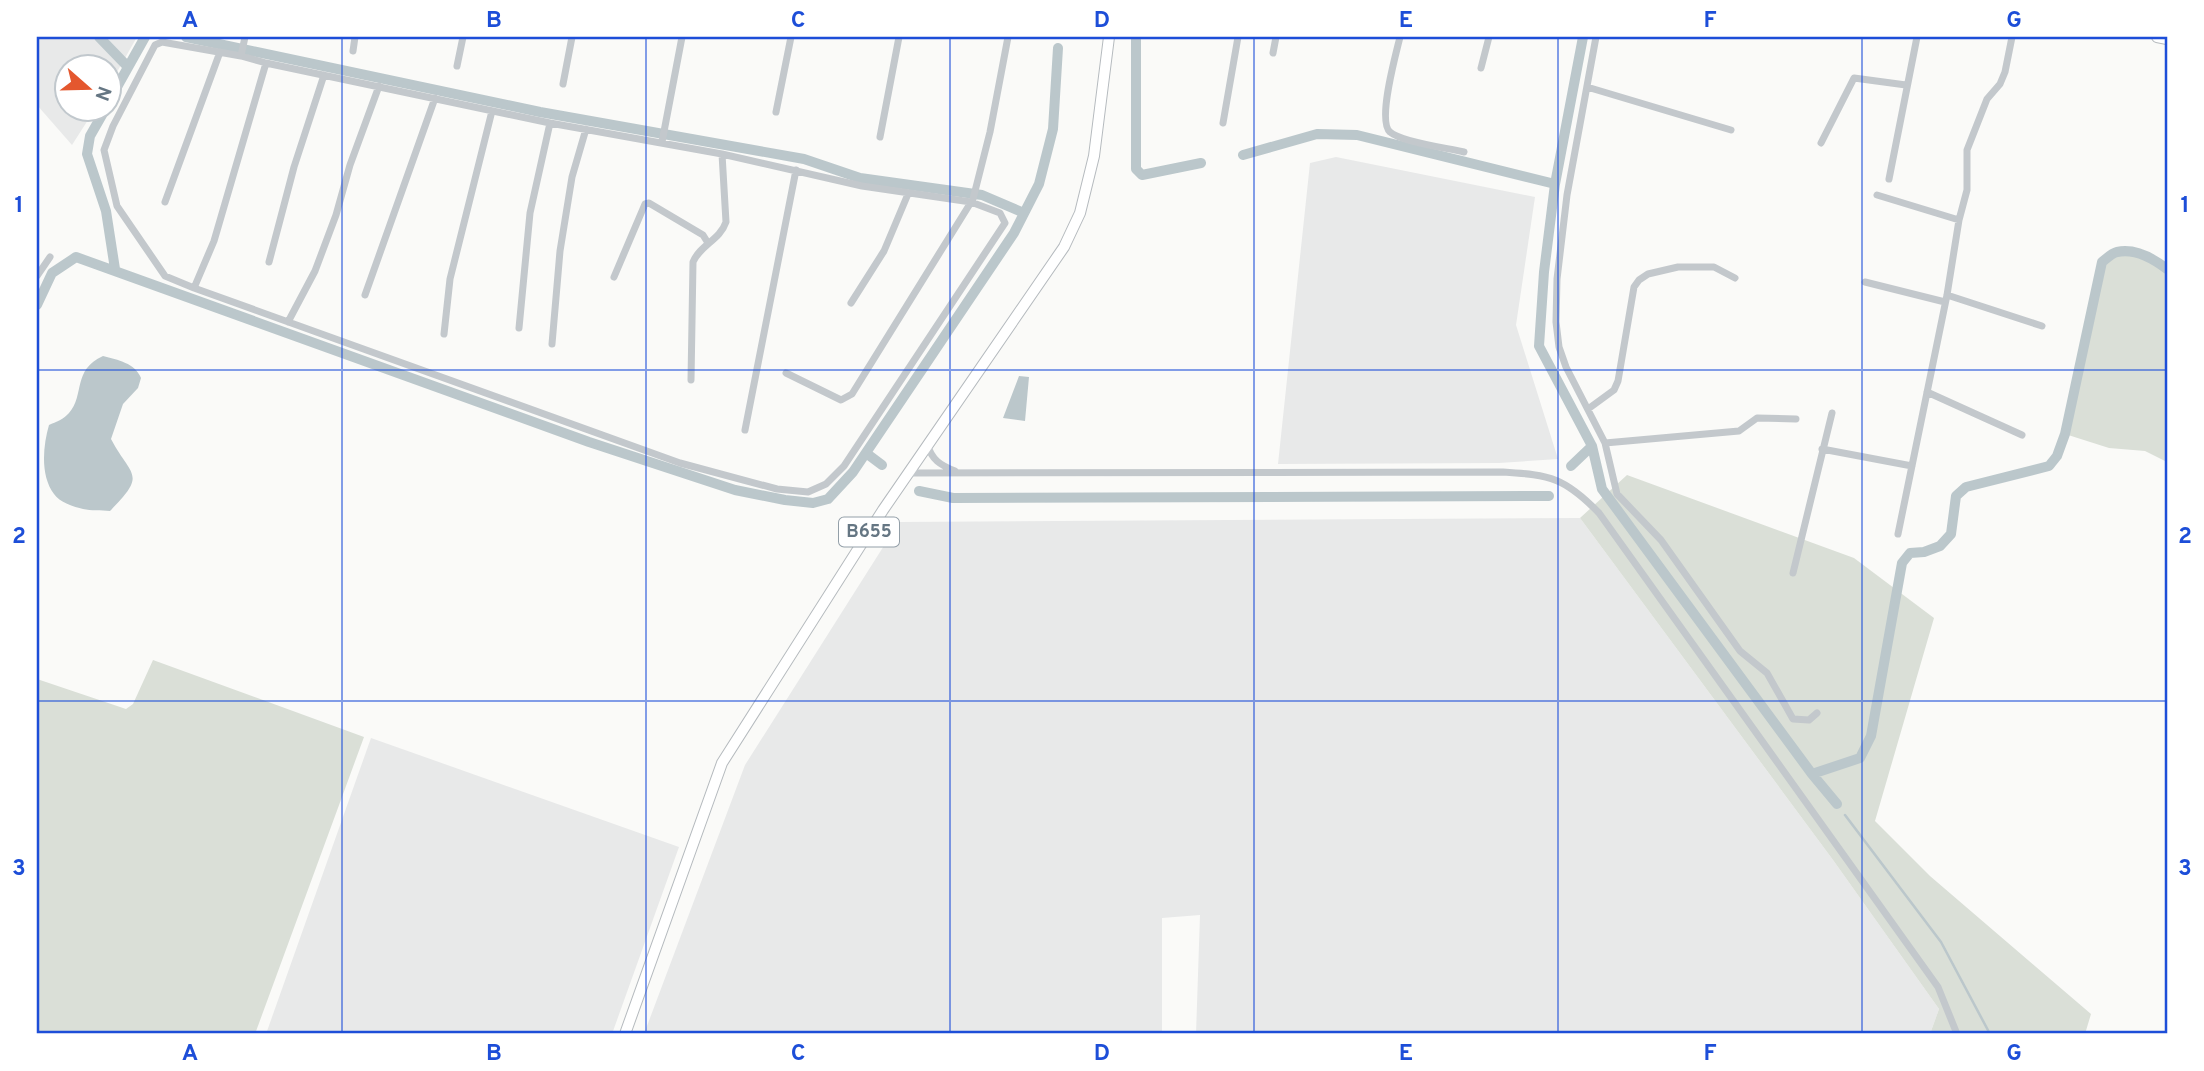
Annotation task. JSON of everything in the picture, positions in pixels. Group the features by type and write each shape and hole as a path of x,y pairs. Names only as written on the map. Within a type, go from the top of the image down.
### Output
{"main road":[{"name":"B655","path":"625,1034 722,764 927,444 1064,247 1080,212 1094,156 1109,37"},
{"path":"2157,37 2167,39"}],"street":[{"path":"353,51 355,37"},
{"path":"457,66 463,37"},
{"path":"563,84 572,37"},
{"path":"662,140 682,37"},
{"path":"776,112 791,37"},
{"path":"880,137 900,37"},
{"path":"786,373 841,400 852,394 972,200 1008,37"},
{"path":"1223,123 1238,37"},
{"path":"1273,53 1276,37"},
{"path":"1400,37 1385,109 1384,123 1389,132 1405,139 1464,152"},
{"path":"1481,68 1489,37"},
{"path":"1596,37 1567,195 1557,279 1556,322 1559,347 1566,367 1605,443 1617,494 1661,540 1740,651 1767,673 1793,719 1809,720 1817,713"},
{"path":"1889,179 1917,37"},
{"path":"1898,534 1967,190 1967,150 1987,99 2000,84 2005,72 2012,37"},
{"path":"242,55 245,39"},
{"path":"162,42 220,52 492,111 662,140 863,186 908,194 972,200 1000,213 1004,223 844,466 826,484 808,492 778,489 680,463 165,276 117,206 104,150 113,126 155,45 162,42"},
{"path":"165,202 220,52"},
{"path":"194,288 214,241 266,63"},
{"path":"269,262 294,167 324,75"},
{"path":"1821,144 1854,78 1906,85"},
{"path":"288,322 319,260 379,86"},
{"path":"1587,87 1731,130"},
{"path":"365,295 435,98"},
{"path":"444,334 450,279 492,111"},
{"path":"519,328 530,214 550,122"},
{"path":"552,344 561,251 572,177 586,129"},
{"path":"691,380 693,262 696,253 723,231 726,222 722,154"},
{"path":"745,430 796,170"},
{"path":"851,303 884,251 908,194"},
{"path":"1877,195 1959,220"},
{"path":"614,277 645,204 649,203 704,235 708,243"},
{"path":"37,276 50,257"},
{"path":"1588,408 1614,390 1618,381 1634,287 1639,280 1648,274 1678,267 1714,267 1735,278"},
{"path":"1865,282 1946,299 2042,326"},
{"path":"1927,392 2022,435"},
{"path":"1793,573 1832,413"},
{"path":"1605,443 1739,431 1756,418 1796,419"},
{"path":"927,444 939,464 958,472"},
{"path":"1822,450 1912,466"},
{"path":"908,473 1503,472 1532,473 1558,480 1579,493 1599,513 1938,987 1957,1034"}],"shaded area":[{"path":"37,37 137,37 122,63 122,52 52,52 52,122 87,122 72,145 37,105"},
{"path":"1336,157 1535,197 1516,325 1558,459 1499,463 1278,464 1310,163"},
{"path":"2116,252 2143,256 2167,269 2167,462 2145,451 2109,448 2065,434 2102,262"},
{"path":"103,356 130,366 141,378 138,388 123,404 111,439 129,468 132,482 122,499 110,511 83,509 59,499 46,478 44,460 49,425 69,413 87,368"},
{"path":"1019,376 1029,377 1025,421 1003,418"},
{"path":"1627,475 1854,558 1934,618 1875,821 1930,876 2091,1014 2085,1034 1930,1034 1939,1009 1833,860 1580,518"},
{"path":"1580,518 1833,860 1939,1009 1930,1034 1196,1034 1200,915 1162,918 1162,1034 644,1034 745,765 899,522"},
{"path":"153,660 364,737 255,1034 37,1034 37,679 126,709 133,704"},
{"path":"371,738 679,847 612,1034 266,1034"}],"waterway":[{"path":"99,37 128,67"},
{"path":"122,78 145,37"},
{"path":"186,37 540,112 804,159 860,178 982,195 1024,213"},
{"path":"1136,37 1136,169 1142,175 1201,163"},
{"path":"1583,37 1555,184 1544,272 1539,346 1592,446 1602,489 1837,804"},
{"path":"37,305 52,273 76,257 589,442 735,490 813,503 828,499 853,472 1014,233 1039,184 1053,129 1058,48"},
{"path":"98,122 90,136 87,154 106,211 115,269"},
{"path":"1243,155 1317,134 1357,135 1555,184"},
{"path":"1812,774 1860,758 1871,736 1902,563 1910,553 1924,552 1940,546 1951,534 1956,496 1966,487 2049,466 2057,456 2065,434 2102,262 2115,253 2124,251 2150,258 2167,269"},
{"path":"1571,466 1592,446"},
{"path":"866,453 882,465"},
{"path":"919,491 953,498 1549,496"},
{"path":"1845,815 1941,942 1990,1034"}]}
